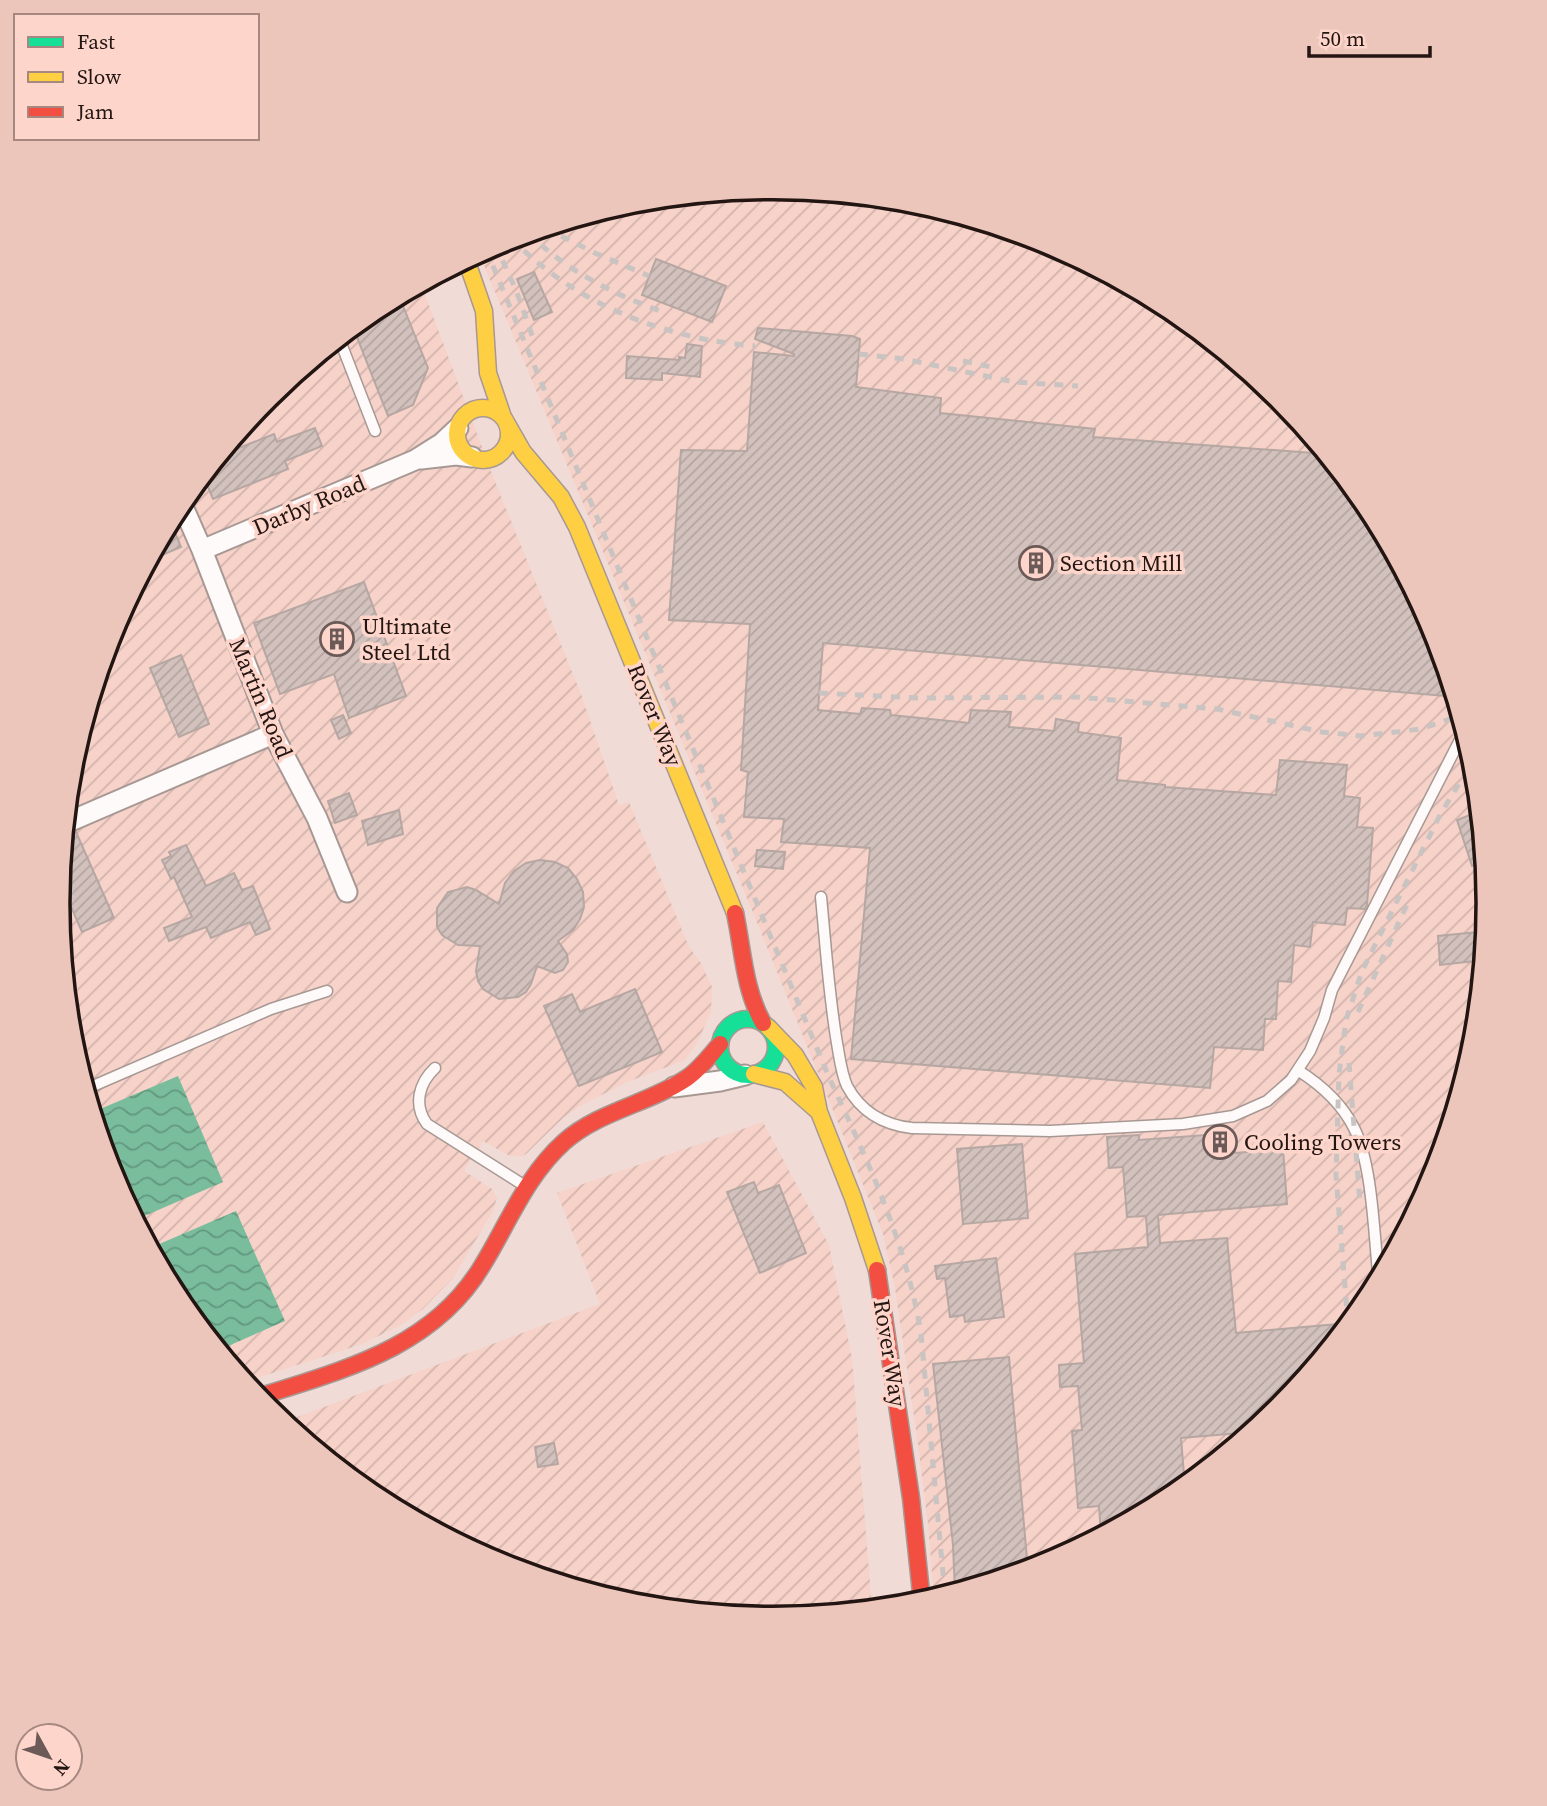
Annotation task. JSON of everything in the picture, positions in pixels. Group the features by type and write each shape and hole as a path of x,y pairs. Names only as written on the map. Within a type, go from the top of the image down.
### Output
{"street":[{"name":"Rover Way","path":"470,268 484,311 486,356 493,390 505,421 519,446 561,497 577,527 719,868 738,924 742,963 755,1008 766,1025 797,1058 819,1098 820,1112 877,1269 908,1471 921,1591"},
{"name":"Rover Way","path":"460,424 475,392 486,356"},
{"path":"482,408 490,409 505,421 508,441 499,455 481,458 458,441 460,424 467,414 482,408"},
{"name":"Darby Road","path":"202,550 415,460 442,443 460,424"},
{"name":"Darby Road","path":"415,460 453,455 481,458"},
{"name":"Rover Way","path":"481,458 509,461 544,478"},
{"name":"Martin Road","path":"187,515 273,734 317,818 347,892"},
{"path":"75,819 273,734"},
{"name":"Rover Way","path":"734,991 736,974 742,963"},
{"path":"731,1008 723,1037 724,1061 729,1068 749,1074"},
{"path":"270,1393 380,1357 407,1343 435,1323 460,1300 526,1187 549,1156 579,1130 688,1077 740,1020 755,1019 766,1025 776,1042 774,1059 762,1071 720,1081 669,1088"},
{"name":"Rover Way","path":"749,1074 785,1082 820,1112"}],"lane":[{"path":"343,347 375,431"},
{"path":"821,897 834,1027 843,1076 860,1103 887,1124 912,1128 1030,1132 1200,1122 1233,1116 1255,1107 1284,1087 1298,1071 1324,1018 1332,990 1458,744"},
{"path":"94,1085 271,1009 327,991"},
{"path":"435,1068 420,1089 421,1114 427,1124 526,1187"},
{"path":"1298,1071 1320,1086 1338,1105 1359,1138 1366,1168 1377,1264"}],"shaded area":[{"path":"727,201 820,201 865,206 956,223 1000,237 1085,272 1164,318 1202,345 1237,374 1302,439 1332,475 1383,551 1423,634 1440,677 1453,721 1471,811 1477,903 1475,949 1471,995 1453,1085 1440,1129 1404,1214 1383,1255 1332,1331 1271,1400 1237,1432 1202,1461 1125,1512 1043,1553 1000,1569 933,1588 918,1444 895,1288 883,1234 754,915 483,263 591,223 636,213"},
{"path":"424,293 494,479 581,694 619,805 629,802 689,947 701,963 712,987 711,1012 697,1043 685,1060 625,1083 582,1105 564,1117 526,1154 510,1156 483,1141 464,1171 492,1189 497,1198 492,1213 453,1278 423,1309 401,1325 362,1344 256,1378 215,1331 164,1255 124,1172 94,1085 76,995 70,903 72,857 84,766 107,677 143,592 164,551 215,475 276,406 345,345"},
{"path":"763,1122 829,1245 852,1358 871,1599 820,1605 727,1605 636,1593 591,1583 504,1553 422,1512 345,1461 295,1418 600,1304 557,1193"}],"water":[{"path":"178,1076 223,1182 144,1216 124,1172 101,1109"},
{"path":"236,1211 285,1321 228,1346 189,1294 159,1244"}],"building":[{"path":"656,259 726,286 712,322 642,295"},
{"path":"534,272 552,312 534,320 517,279"},
{"path":"403,306 428,368 413,405 388,416 357,337"},
{"path":"758,328 852,336 860,339 856,387 941,398 940,413 1095,429 1093,437 1314,453 1332,475 1383,551 1423,634 1445,696 823,643 818,710 860,714 862,708 890,710 891,715 969,723 971,710 1011,712 1009,727 1054,731 1056,719 1079,723 1078,732 1121,738 1117,780 1165,787 1276,795 1280,760 1347,765 1344,796 1360,798 1357,827 1373,828 1367,905 1365,909 1347,908 1345,925 1313,922 1310,947 1294,945 1291,982 1278,981 1276,1019 1265,1019 1263,1050 1214,1047 1210,1088 851,1059 870,848 781,842 784,819 744,817 748,772 741,770 750,624 669,620 681,450 747,451 754,352 794,356 755,339"},
{"path":"687,344 702,346 700,377 662,373 662,380 626,378 627,356 679,360 679,357 685,358"},
{"path":"315,428 322,446 285,461 288,469 213,499 207,486 237,449 274,434 277,442"},
{"path":"175,533 181,547 162,555"},
{"path":"364,582 406,696 349,718 334,674 280,694 254,623"},
{"path":"181,655 209,724 179,737 150,668"},
{"path":"343,715 351,733 339,739 331,720"},
{"path":"349,793 357,815 335,823 328,801"},
{"path":"399,810 403,834 368,845 362,821"},
{"path":"1471,814 1475,865 1472,866 1457,820"},
{"path":"74,832 114,918 82,932 70,904"},
{"path":"186,845 206,886 234,873 242,890 253,886 270,929 256,935 250,922 211,938 206,927 169,941 164,928 192,917 174,877 171,879 162,860 171,856 169,852"},
{"path":"757,850 785,852 783,869 755,866"},
{"path":"540,860 555,862 568,868 583,892 584,907 580,919 573,930 558,941 567,954 568,962 563,970 555,973 537,966 526,992 518,997 499,999 483,989 478,981 476,971 480,946 458,945 442,935 437,927 437,908 448,892 467,887 499,904 505,883 514,871 526,863"},
{"path":"1476,932 1474,961 1440,965 1438,936"},
{"path":"635,989 662,1052 579,1086 544,1006 572,994 580,1012"},
{"path":"1233,1133 1235,1153 1283,1149 1287,1204 1158,1215 1160,1243 1227,1238 1236,1333 1337,1324 1302,1367 1237,1432 1181,1438 1184,1474 1100,1526 1099,1506 1078,1508 1072,1431 1082,1430 1078,1386 1060,1387 1059,1365 1084,1363 1075,1254 1148,1247 1146,1216 1127,1217 1123,1167 1109,1168 1107,1137 1139,1135 1139,1140"},
{"path":"1022,1144 1028,1218 963,1224 957,1149"},
{"path":"754,1182 758,1193 779,1185 806,1253 760,1273 727,1192"},
{"path":"996,1258 1004,1317 965,1322 964,1315 950,1317 945,1278 937,1279 935,1266"},
{"path":"1009,1357 1027,1559 955,1583 953,1545 933,1364"},
{"path":"554,1443 558,1464 538,1467 535,1447"}],"railway":[{"path":"557,234 649,276"},
{"path":"536,241 591,280 663,312"},
{"path":"521,247 563,282 623,314 688,335 755,346"},
{"path":"500,255 533,338"},
{"path":"490,259 828,1075 871,1170 906,1266 921,1334 944,1586"},
{"path":"859,354 904,359 1014,382 1078,386"},
{"path":"963,361 991,367"},
{"path":"819,693 917,698 1077,697 1217,709 1322,732 1361,736 1421,729 1452,718"},
{"path":"1347,1310 1336,1175 1339,1074 1346,1020 1362,971 1440,815 1465,775"},
{"path":"1358,1012 1409,900"},
{"path":"1349,1063 1360,1203"}],"traffic: fast":[{"path":"748,1019 759,1021 768,1027 774,1036 776,1047 774,1058 768,1067 759,1073 748,1075 737,1073 728,1067 722,1058 720,1047 722,1036 728,1027 737,1021 748,1019"}],"traffic: slow":[{"path":"469,269 484,311 488,373 503,417"},
{"path":"483,408 493,410 501,416 507,424 509,434 507,444 501,452 493,458 483,460 473,458 465,452 459,444 457,434 459,424 465,416 473,410 483,408"},
{"path":"507,424 523,452 561,497 577,527 735,913"},
{"path":"768,1027 795,1055 814,1087 819,1112 853,1198 877,1270"},
{"path":"754,1074 785,1082 819,1112"}],"traffic: jam":[{"path":"735,913 748,983 763,1023"},
{"path":"270,1393 322,1377 384,1352 438,1317 462,1294 482,1266 528,1185 564,1142 592,1123 687,1078 720,1044"},
{"path":"877,1270 911,1498 921,1591"}],"place":[{"name":"Section Mill","path":"1036,563"},
{"name":"Ultimate Steel Ltd","path":"337,639"},
{"name":"Cooling Towers","path":"1220,1142"}]}
